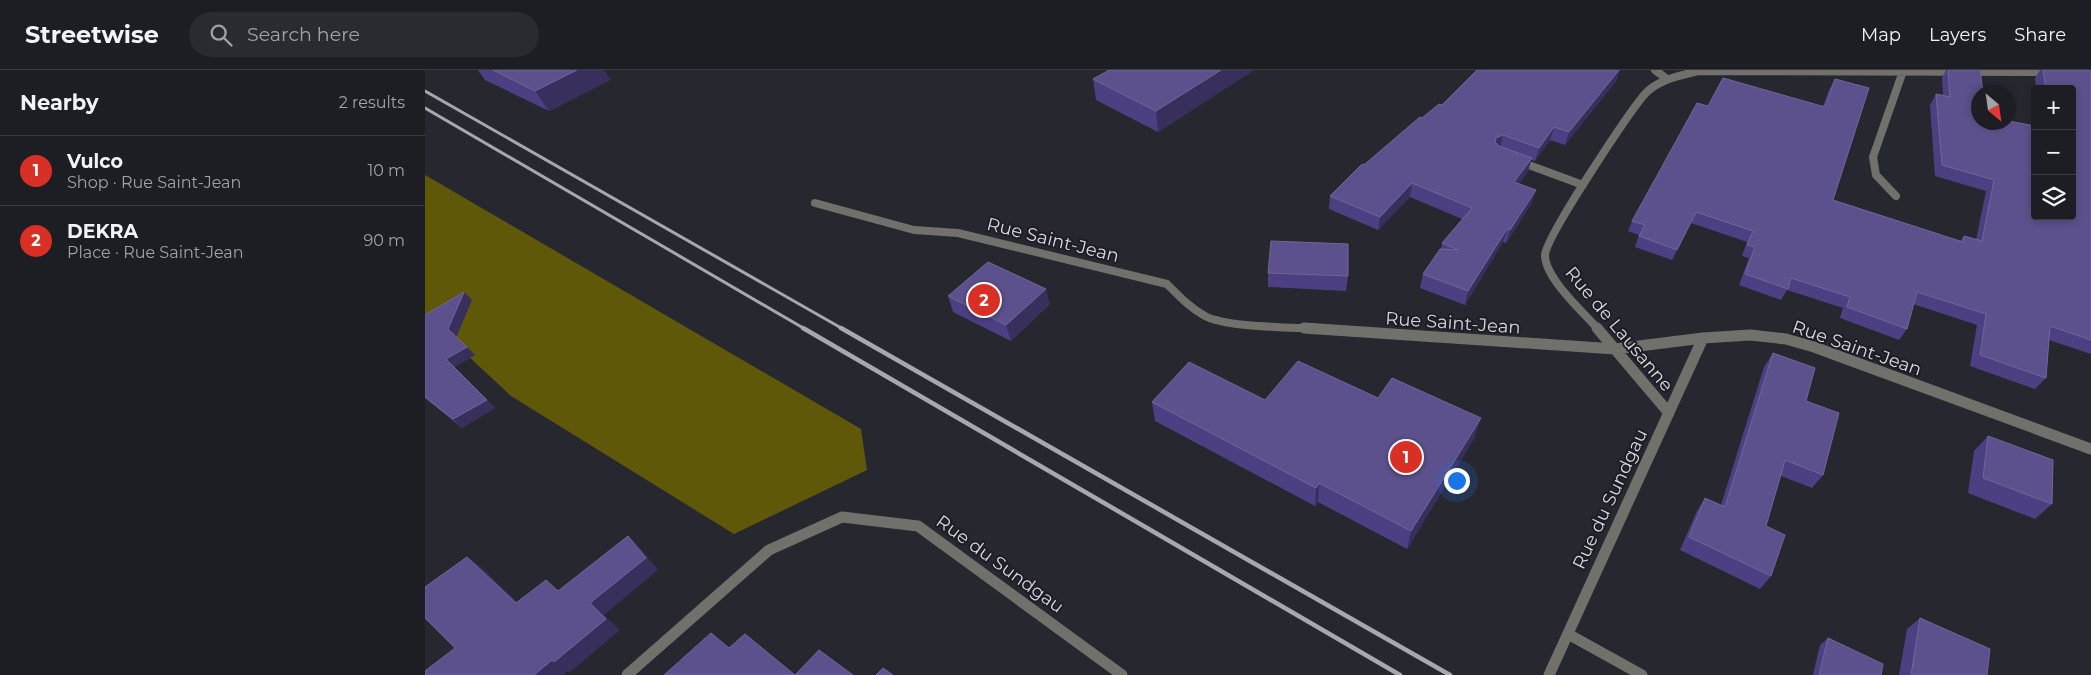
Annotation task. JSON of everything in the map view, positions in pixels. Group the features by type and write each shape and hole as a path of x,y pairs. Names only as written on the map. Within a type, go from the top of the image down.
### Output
{"street":[{"path":"1655,70 1667,79"},
{"name":"Rue de Lausanne","path":"1669,413 1549,272 1545,255 1551,238 1583,185 1645,94 1667,79 1699,71 2064,72"},
{"path":"1897,196 1879,181 1873,172 1873,157 1903,71"},
{"path":"1507,157 1583,185"},
{"name":"Rue Saint-Jean","path":"815,203 914,230 958,233 1167,284 1187,304 1207,317 1231,323 1615,349 1703,338 1750,335 1786,339 1814,347 2091,449"},
{"name":"Rue du Sundgau","path":"1549,675 1703,338"},
{"name":"Rue du Sundgau","path":"627,675 769,550 842,517 918,526 1122,675"},
{"path":"1568,634 1642,675"}],"shaded area":[{"path":"425,175 861,429 867,470 734,534 511,396 425,316"}],"building":[{"path":"493,70 577,70 535,91"},
{"path":"1109,70 1221,70 1156,111 1093,79"},
{"path":"1477,70 1619,70 1569,132 1554,127 1539,148 1503,135 1496,138 1495,142 1499,146 1532,158 1514,182 1536,190 1510,230 1507,229 1468,291 1423,274 1440,249 1459,250 1442,243 1472,208 1412,183 1380,217 1330,196 1361,165 1365,164 1420,117 1422,118 1439,104 1442,105"},
{"path":"1948,70 1980,70 1982,85 1971,85 1971,130 2016,130 2016,122 2031,125 2031,220 2076,220 2076,85 2045,85 2043,70 2091,70 2091,340 2050,326 2046,378 1980,355 1986,314 1917,292 1907,329 1847,307 1850,297 1791,278 1788,289 1745,274 1755,247 1747,245 1753,231 1696,212 1677,250 1639,236 1645,225 1632,221 1697,103 1708,106 1723,78 1825,107 1835,79 1869,88 1833,200 1963,242 1964,236 1982,241 1994,180 1942,165 1936,94 1950,97"},
{"path":"1271,241 1348,244 1348,276 1268,273"},
{"path":"988,262 1046,289 1006,325 948,296"},
{"path":"464,292 448,329 467,347 446,359 487,400 453,419 425,397 425,315"},
{"path":"1773,353 1815,368 1806,401 1839,413 1823,475 1785,460 1766,526 1785,535 1771,576 1689,537 1705,498 1725,507"},
{"path":"1298,361 1378,398 1392,378 1481,418 1411,531 1319,483 1316,488 1152,402 1189,362 1265,400"},
{"path":"1988,436 2053,460 2052,504 1983,478"},
{"path":"628,536 646,558 590,603 606,619 554,662 552,660 534,675 425,675 425,671 455,648 425,618 425,587 467,557 516,603 546,580 558,591"},
{"path":"1920,618 1990,649 1987,675 1911,675"},
{"path":"711,633 729,648 745,634 795,675 664,675"},
{"path":"1828,638 1883,664 1881,675 1819,675"},
{"path":"819,650 853,675 795,675"},
{"path":"883,668 893,675 876,675"}],"railway":[{"path":"425,91 843,329"},
{"path":"425,108 805,329"},
{"path":"803,328 1400,675"},
{"path":"841,328 1450,675"}],"place":[{"name":"DEKRA","path":"984,300"},
{"name":"Vulco","path":"1406,457"}]}
